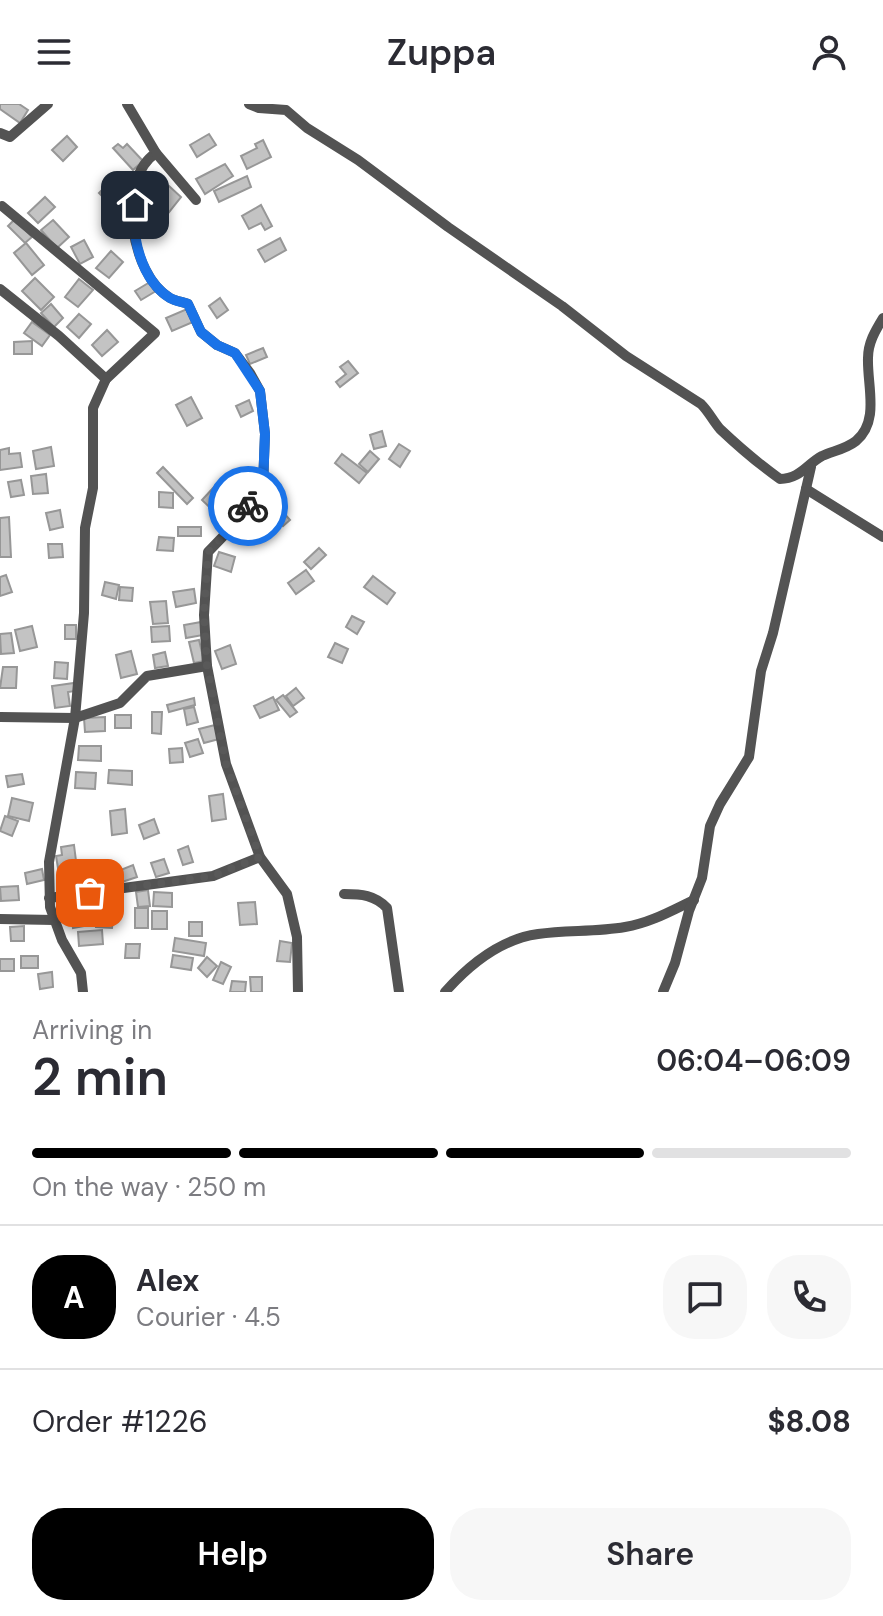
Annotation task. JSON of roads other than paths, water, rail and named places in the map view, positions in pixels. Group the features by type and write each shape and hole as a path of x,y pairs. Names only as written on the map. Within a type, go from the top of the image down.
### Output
{"street":[{"path":"0,133 10,137 48,104"},
{"path":"127,104 156,153 196,200"},
{"path":"249,104 286,110 307,128 358,160 562,306 626,356 701,404 717,426 780,479 811,467 821,457 853,443 867,426 870,401 868,357 872,336 883,318"},
{"path":"156,153 146,160 135,184 132,228 138,253 170,299 191,307 205,337 239,357 260,391 263,485 237,522 208,552 204,615 207,666 226,764 260,857 287,894 297,937 298,992"},
{"path":"2,206 155,333 106,379 93,408 93,488 85,528 84,613 75,718 49,862 49,898 54,920 81,973 83,992"},
{"path":"0,289 106,379"},
{"path":"663,992 702,878 710,826 749,757 761,671 773,633 811,467"},
{"path":"806,489 883,537"},
{"path":"0,717 75,718 120,703 147,676 207,666"},
{"path":"49,898 213,876 260,857"},
{"path":"344,894 362,894 387,908 399,992"},
{"path":"445,992 473,963 516,940 540,934 635,925 694,900"},
{"path":"0,919 54,920"}]}
